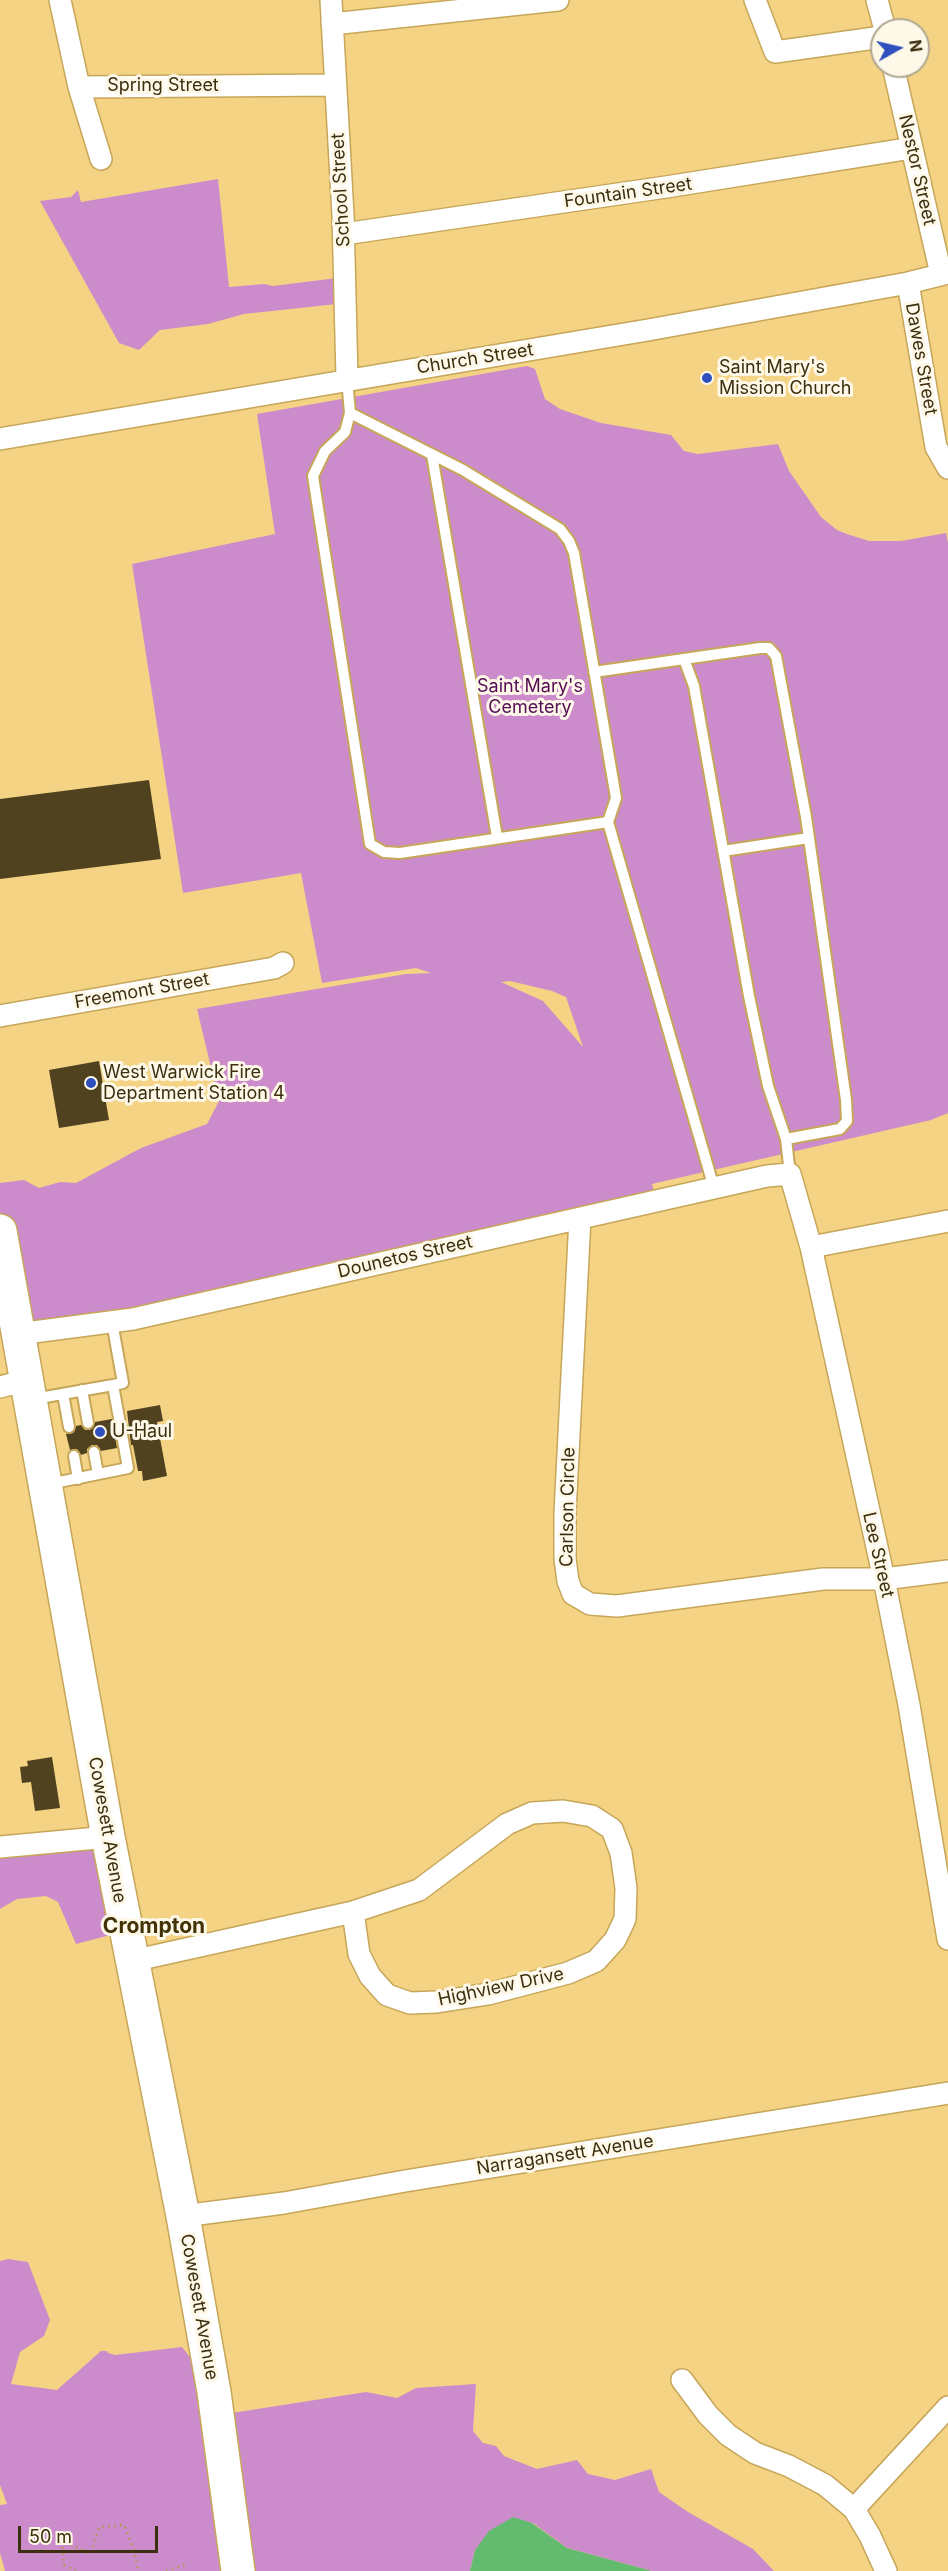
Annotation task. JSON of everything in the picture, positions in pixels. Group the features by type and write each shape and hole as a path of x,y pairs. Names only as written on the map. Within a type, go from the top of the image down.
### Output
{"main road":[{"name":"Cowesett Avenue","path":"0,1231 18,1334 19,1389 45,1485 108,1837 183,2216 214,2392 238,2571"}],"street":[{"path":"60,0 79,87 101,159"},
{"name":"School Street","path":"331,0 344,234 347,380"},
{"path":"332,24 558,0"},
{"path":"755,0 775,52 870,39"},
{"path":"878,0 882,18"},
{"name":"Nestor Street","path":"896,78 944,274"},
{"name":"Spring Street","path":"79,87 335,85"},
{"name":"Fountain Street","path":"344,234 666,188 912,148"},
{"name":"Church Street","path":"0,439 637,332 908,283 944,274"},
{"name":"Dawes Street","path":"908,283 936,447 948,468"},
{"name":"Freemont Street","path":"0,1016 274,968 283,963"},
{"name":"Dounetos Street","path":"18,1334 112,1322 767,1176 790,1174"},
{"name":"Lee Street","path":"790,1174 811,1247 884,1579 909,1705 948,1939"},
{"name":"Carlson Circle","path":"580,1218 565,1513 568,1581 573,1594 590,1604 617,1606 812,1580 884,1579 948,1571"},
{"path":"811,1247 948,1221"},
{"name":"Highview Drive","path":"132,1961 353,1912 419,1890 507,1824 532,1813 563,1811 592,1815 612,1829 621,1853 626,1888 625,1918 615,1940 596,1960 568,1973 488,1994 410,2003 387,1995 370,1976 359,1954 353,1912"},
{"path":"0,1847 108,1837"},
{"name":"Narragansett Avenue","path":"183,2216 284,2203 416,2179 948,2093"},
{"path":"682,2380 708,2415 728,2435 755,2452 789,2466 825,2486 854,2509 870,2536 885,2571"},
{"path":"854,2509 948,2407"}],"lane":[{"path":"347,380 350,413 345,432 325,451 313,476 370,844 384,852 400,853 608,822"},
{"path":"350,413 463,470 560,529 569,541 574,553 616,798 608,822 714,1188"},
{"path":"432,455 496,837"},
{"path":"594,672 760,648 769,648 776,656 809,838 847,1120 840,1129 786,1139"},
{"path":"684,659 694,686 749,996 768,1086 786,1139 790,1174"},
{"path":"723,851 809,838"},
{"path":"19,1389 63,1394 123,1383 112,1322"},
{"path":"45,1485 128,1468 112,1384"},
{"path":"82,1390 88,1423"},
{"path":"63,1394 69,1427"},
{"path":"94,1452 98,1474"},
{"path":"74,1456 78,1479"}],"path":[{"path":"76,2571 64,2565 62,2540 91,2554 99,2527 123,2525 134,2549 138,2571"},
{"path":"166,2571 187,2564"}],"green space":[{"path":"218,179 229,287 264,284 273,286 345,277 346,303 244,314 208,324 160,330 139,350 119,343 40,201 71,197 78,190 81,202"},
{"name":"Saint Mary's Cemetery","path":"527,366 535,369 545,399 560,409 601,423 671,435 684,451 698,454 778,444 789,471 821,517 837,530 847,534 869,541 901,541 946,533 948,543 948,1113 931,1120 652,1184 656,1200 578,1219 16,1332 0,1270 0,1183 24,1180 39,1188 60,1182 76,1183 141,1148 207,1124 219,1101 197,1009 406,974 431,973 416,968 322,983 301,873 183,893 132,564 275,534 257,414","holes":["510,981 552,991 566,997 583,1047 543,1001 501,982"]},
{"path":"105,1836 126,1931 76,1944 58,1902 46,1896 17,1899 0,1909 0,1844"},
{"path":"8,2259 28,2262 50,2320 44,2336 20,2352 11,2384 57,2390 101,2351 115,2355 182,2347 206,2378 219,2415 366,2392 397,2398 416,2388 476,2384 473,2431 483,2443 496,2446 504,2456 537,2469 577,2460 588,2474 615,2480 651,2469 659,2492 688,2512 753,2549 774,2571 652,2571 567,2548 533,2523 475,2550 470,2571 5,2571 0,2553 0,2505 7,2504 0,2485 0,2261"}],"shaded area":[{"path":"513,2517 532,2523 567,2548 652,2571 470,2571 475,2550 489,2531"}],"building":[{"path":"149,780 161,859 0,879 0,799"},
{"path":"99,1061 109,1120 59,1128 49,1070"},
{"path":"160,1405 163,1421 157,1422 167,1476 143,1481 142,1471 138,1471 133,1445 131,1445 127,1411"},
{"path":"112,1419 117,1448 101,1451 97,1445 92,1445 87,1449 87,1453 81,1455 77,1449 70,1450 66,1434 73,1433 76,1426 81,1425 85,1430 90,1430 95,1422"},
{"path":"52,1757 60,1808 35,1811 31,1782 22,1783 20,1767 28,1766 27,1761"}],"place":[{"name":"Saint Mary's Mission Church","path":"707,378"},
{"name":"West Warwick Fire Department Station 4","path":"91,1083"},
{"name":"U-Haul","path":"100,1432"}],"district":[{"name":"Crompton","path":"154,1927"}]}
